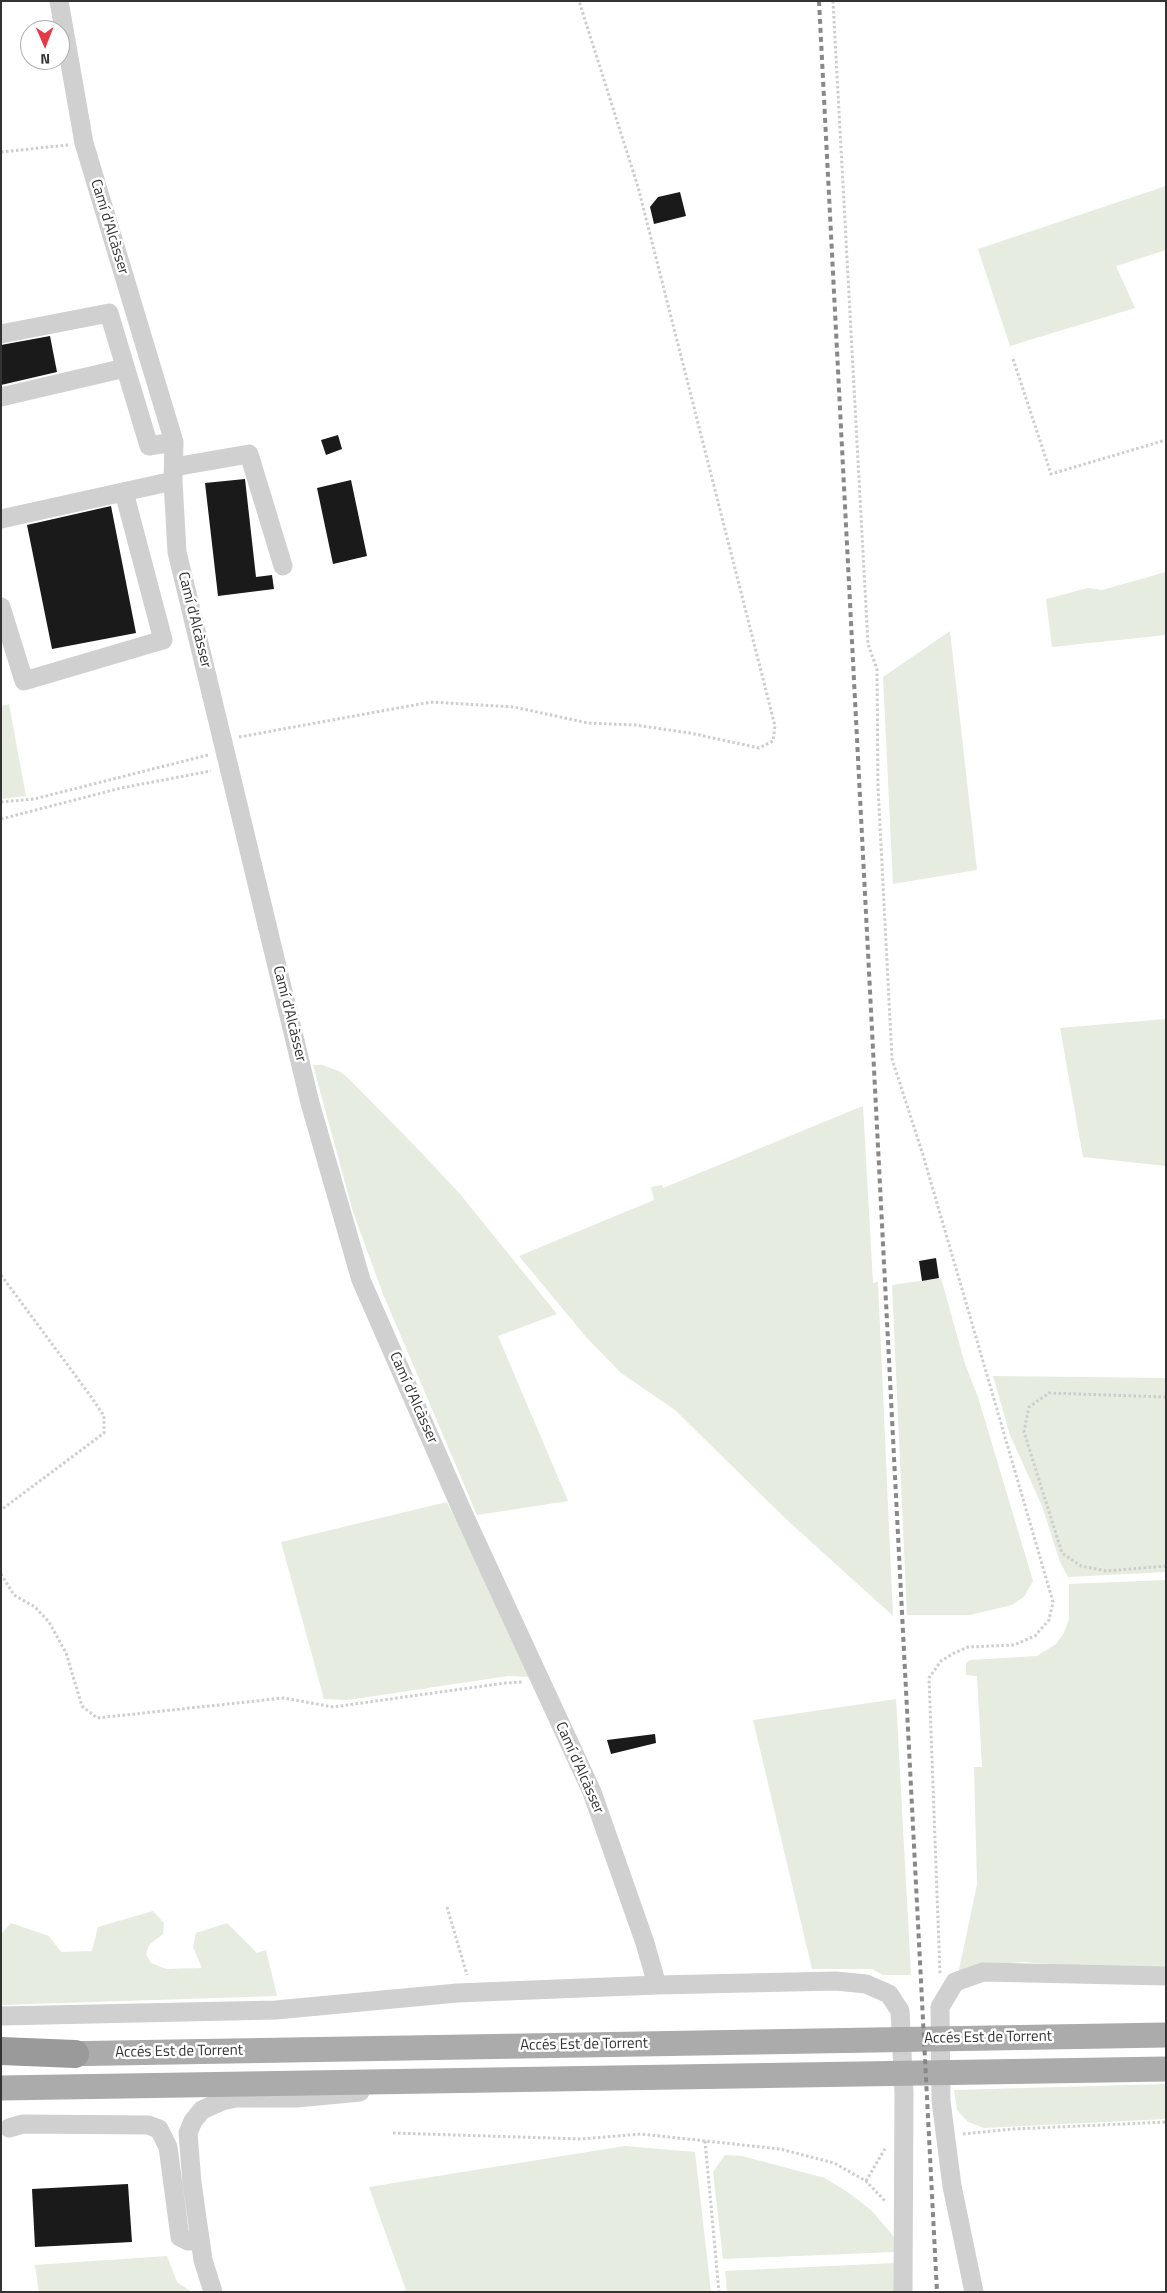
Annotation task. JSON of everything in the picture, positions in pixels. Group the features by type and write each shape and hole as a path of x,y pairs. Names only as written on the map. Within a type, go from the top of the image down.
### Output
{"highway":[{"path":"1,2051 75,2054"}],"main road":[{"name":"Accés Est de Torrent","path":"1,2055 1166,2035"},
{"path":"1,2088 1166,2070"}],"street":[{"name":"Camí d'Alcàsser","path":"59,1 84,143 174,442 173,474 177,552 310,1103 361,1280 592,1792 645,1943 657,1985"},
{"path":"1,334 109,314 149,446 174,442"},
{"path":"1,398 125,368"},
{"path":"1,519 124,492 173,474 249,454 283,566"},
{"path":"1,607 24,680 163,640 124,492"},
{"path":"974,2292 952,2186 941,2101 940,2007 955,1982 983,1972 1166,1976"},
{"path":"1,2016 276,2010 472,1993 657,1985 836,1981 866,1984 889,1994 900,2012 904,2093 902,2292"},
{"path":"213,2292 203,2260 200,2241 188,2133 193,2121 202,2110 222,2101 236,2098 297,2098 343,2094 417,2082"},
{"path":"9,2128 23,2124 148,2125 159,2129 168,2147 180,2237 188,2241 200,2241"}],"path":[{"path":"1,802 34,799 225,746 431,702 514,707 588,723 635,725 690,733 759,748 773,741 774,726 638,187 579,1"},
{"path":"833,1 868,644 877,669 878,787 892,1059 928,1174 1053,1602 1049,1620 1035,1636 1014,1645 968,1647 941,1661 929,1678 940,2007"},
{"path":"1,152 84,143"},
{"path":"1014,359 1050,474 1166,440"},
{"path":"1,818 121,788 211,771"},
{"path":"1,1275 104,1416 104,1433 1,1510"},
{"path":"1166,1397 1049,1393 1030,1407 1024,1432 1062,1553 1081,1566 1106,1571 1166,1566"},
{"path":"1,1574 14,1595 35,1607 49,1622 66,1653 82,1706 97,1718 284,1698 333,1707 505,1682 541,1682"},
{"path":"447,1907 472,1993"},
{"path":"945,2135 1014,2129 1166,2122"},
{"path":"393,2133 581,2139 641,2134 780,2149 834,2163 866,2181 903,2221"},
{"path":"705,2140 719,2292"}],"shaded area":[{"path":"1166,186 1166,250 1116,266 1135,308 1010,346 978,249"},
{"path":"1166,572 1166,635 1052,647 1046,599 1088,588 1102,590"},
{"path":"950,631 977,870 893,884 883,677"},
{"path":"9,704 26,796 1,799 1,706"},
{"path":"1166,1019 1166,1166 1083,1157 1060,1028"},
{"path":"313,1065 322,1065 339,1071 347,1077 416,1147 460,1194 557,1314 498,1336 568,1501 477,1515 383,1294 353,1212"},
{"path":"863,1106 873,1283 878,1282 893,1616 786,1519 675,1410 621,1373 586,1337 519,1256 654,1200 651,1187 662,1185 663,1188"},
{"path":"941,1278 965,1364 978,1397 1033,1581 1024,1597 1012,1605 970,1615 907,1615 892,1285"},
{"path":"993,1376 1166,1378 1166,1572 1068,1577 1060,1562 1042,1506 1010,1435"},
{"path":"447,1502 531,1677 508,1676 348,1700 324,1699 281,1542"},
{"path":"1166,1580 1166,1967 1081,1966 1022,1962 995,1965 958,1974 977,1885 974,1767 982,1767 977,1676 966,1675 966,1663 970,1660 1037,1656 1056,1644 1064,1633 1069,1619 1069,1584"},
{"path":"896,1699 911,1975 883,1975 872,1969 812,1969 753,1720"},
{"path":"153,1911 164,1923 163,1934 149,1945 146,1954 151,1963 166,1969 202,1968 193,1947 196,1933 227,1923 257,1953 266,1950 277,1996 1,2005 1,1934 11,1923 49,1936 61,1952 92,1951 98,1927"},
{"path":"1166,2084 1166,2119 984,2128 968,2122 957,2110 954,2090"},
{"path":"625,2146 695,2152 711,2292 393,2292 406,2290 369,2187"},
{"path":"725,2155 742,2156 825,2178 849,2193 872,2211 895,2238 895,2252 723,2259 713,2172"},
{"path":"167,2256 177,2282 190,2291 203,2292 39,2292 35,2265"},
{"path":"895,2263 895,2292 727,2292 725,2271"}],"building":[{"path":"680,192 686,216 654,224 650,207 658,197"},
{"path":"50,336 57,372 1,385 1,345"},
{"path":"338,435 342,449 326,455 321,440"},
{"path":"245,479 256,577 272,575 274,589 218,596 205,483"},
{"path":"351,480 367,556 333,564 317,488"},
{"path":"111,506 136,633 52,649 27,525"},
{"path":"936,1258 939,1278 922,1281 919,1261"},
{"path":"655,1734 656,1743 611,1754 607,1740"},
{"path":"128,2184 132,2242 35,2247 32,2189"}],"railway":[{"path":"819,1 937,2292"}]}
